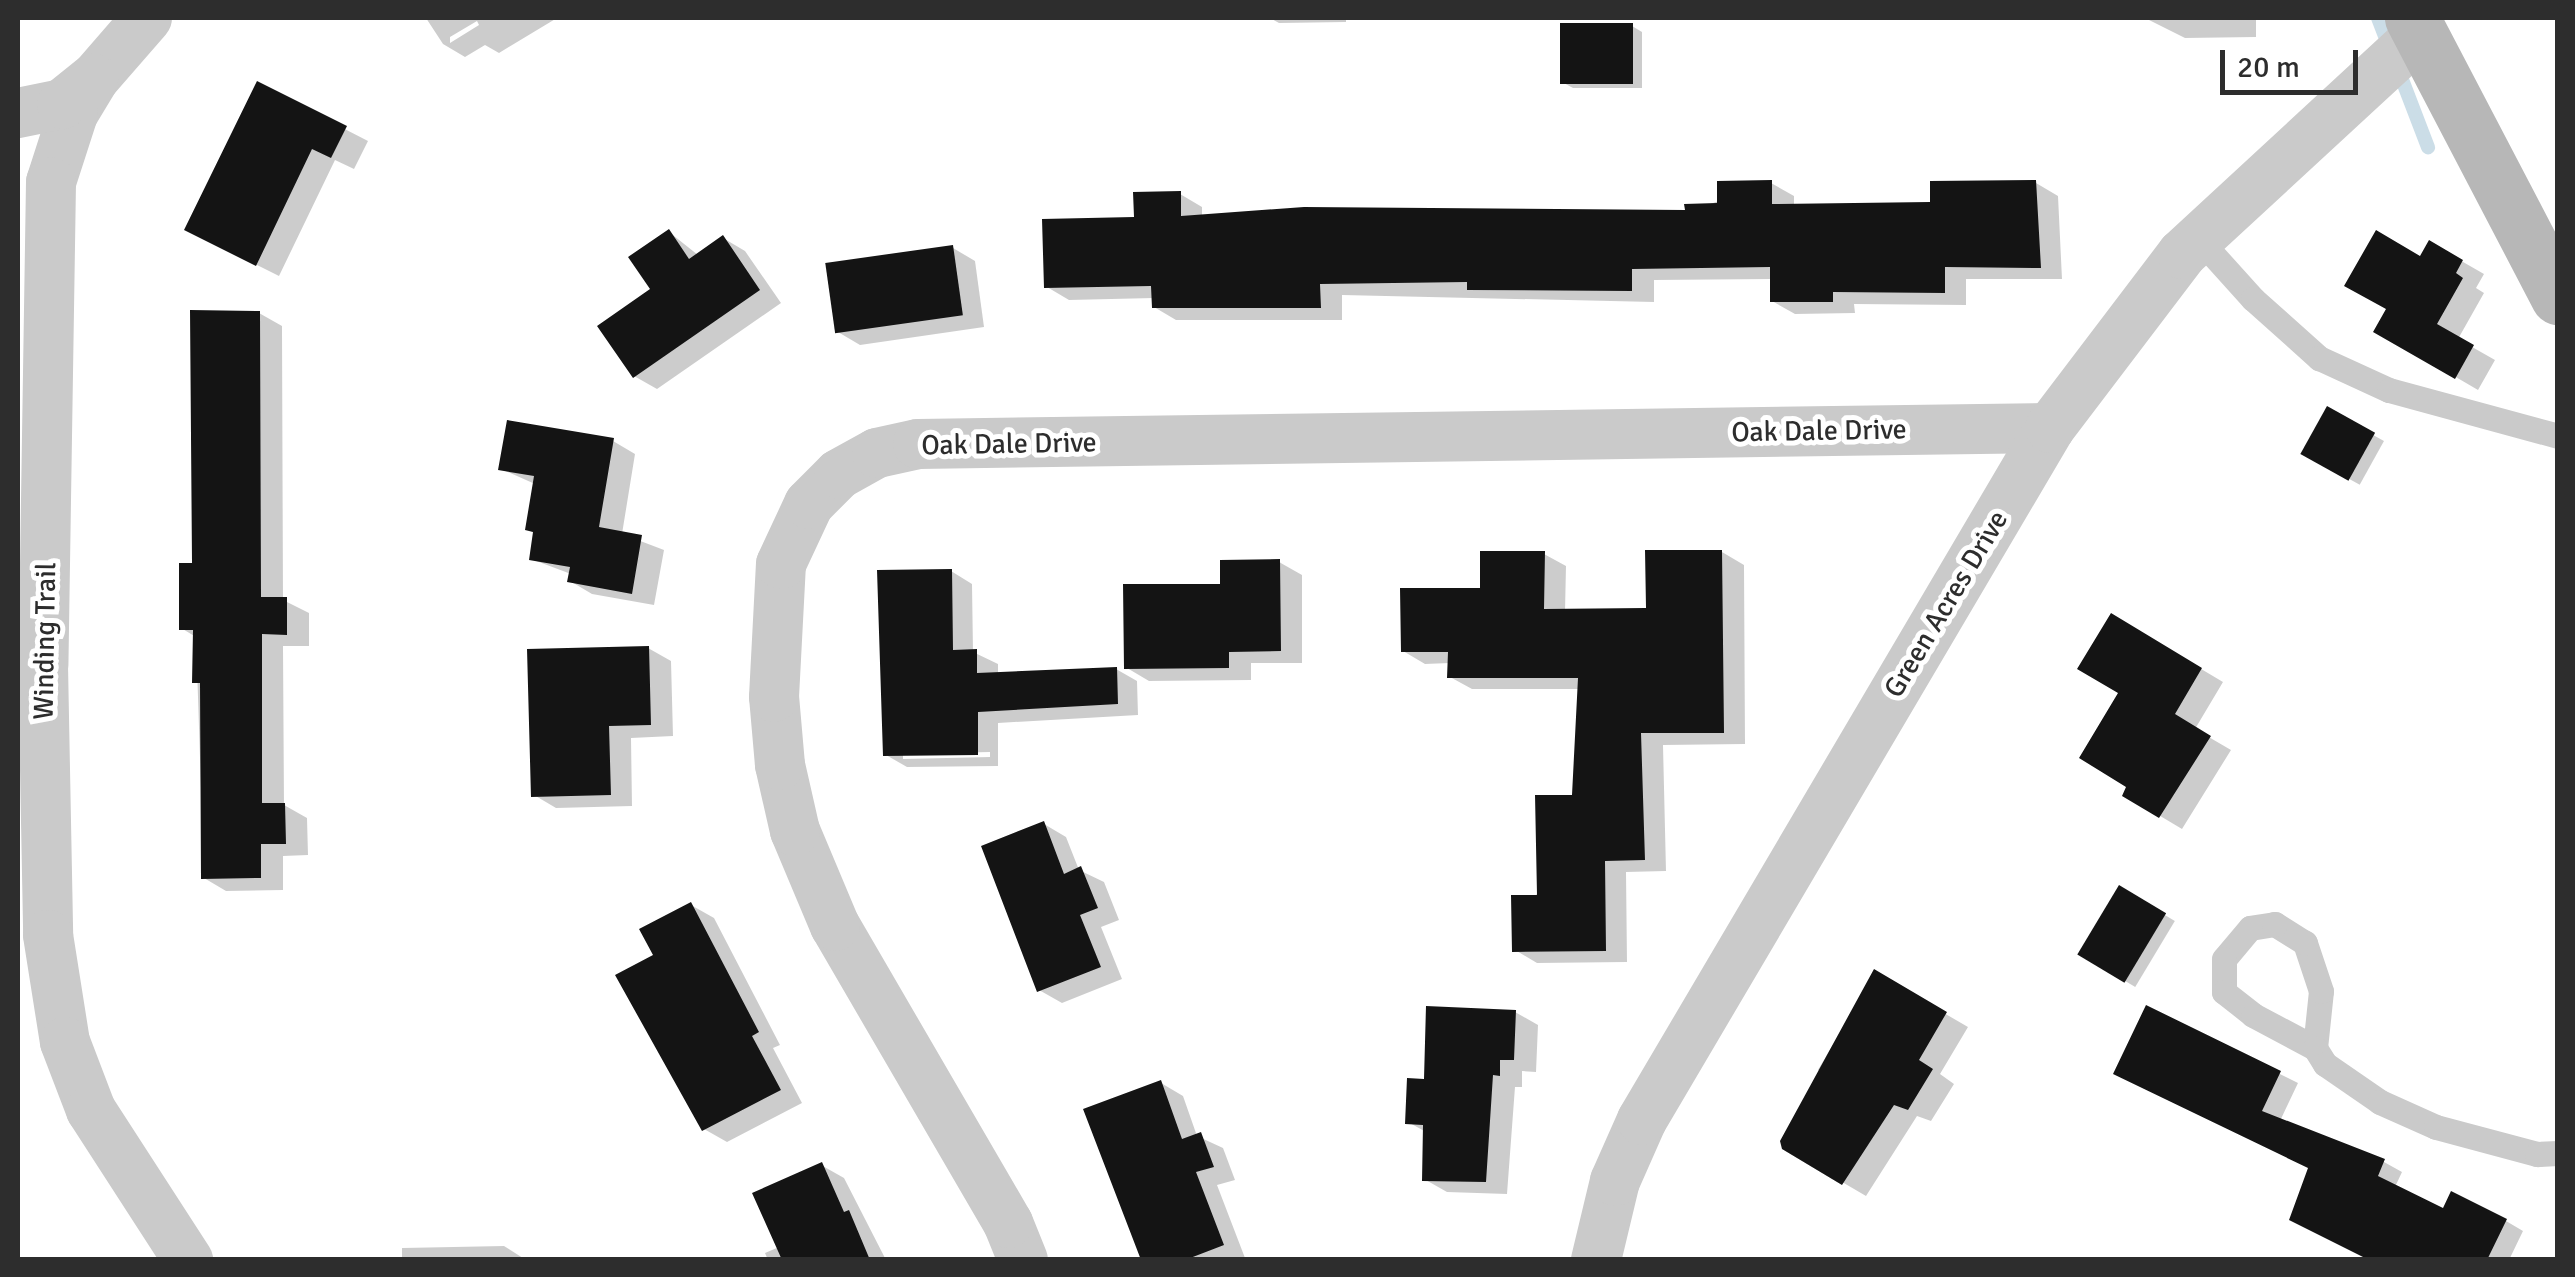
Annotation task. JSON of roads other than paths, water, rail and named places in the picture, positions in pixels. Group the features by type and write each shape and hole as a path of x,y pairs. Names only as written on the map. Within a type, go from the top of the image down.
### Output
{"street":[{"name":"Winding Trail","path":"147,18 94,78 60,150 48,220 48,935 65,1042 92,1110 188,1260"},
{"path":"2415,26 2558,296"},
{"name":"Green Acres Drive","path":"1596,1260 1614,1180 1642,1120 2050,428 2124,322 2198,238 2415,26"},
{"path":"18,113 62,104 94,78"},
{"name":"Oak Dale Drive","path":"1023,1260 1008,1222 835,926 795,831 780,765 774,697 781,564 809,504 839,474 876,453 918,444 2050,428"}],"lane":[{"path":"2198,238 2253,299 2319,358 2389,390 2558,436"},
{"path":"2315,1048 2320,991 2305,944 2274,924 2250,928 2224,959 2224,992 2315,1048 2325,1064 2380,1102 2436,1127 2537,1154 2558,1153"}],"waterway":[{"path":"2378,18 2390,49"},
{"path":"2398,69 2428,147"}]}
